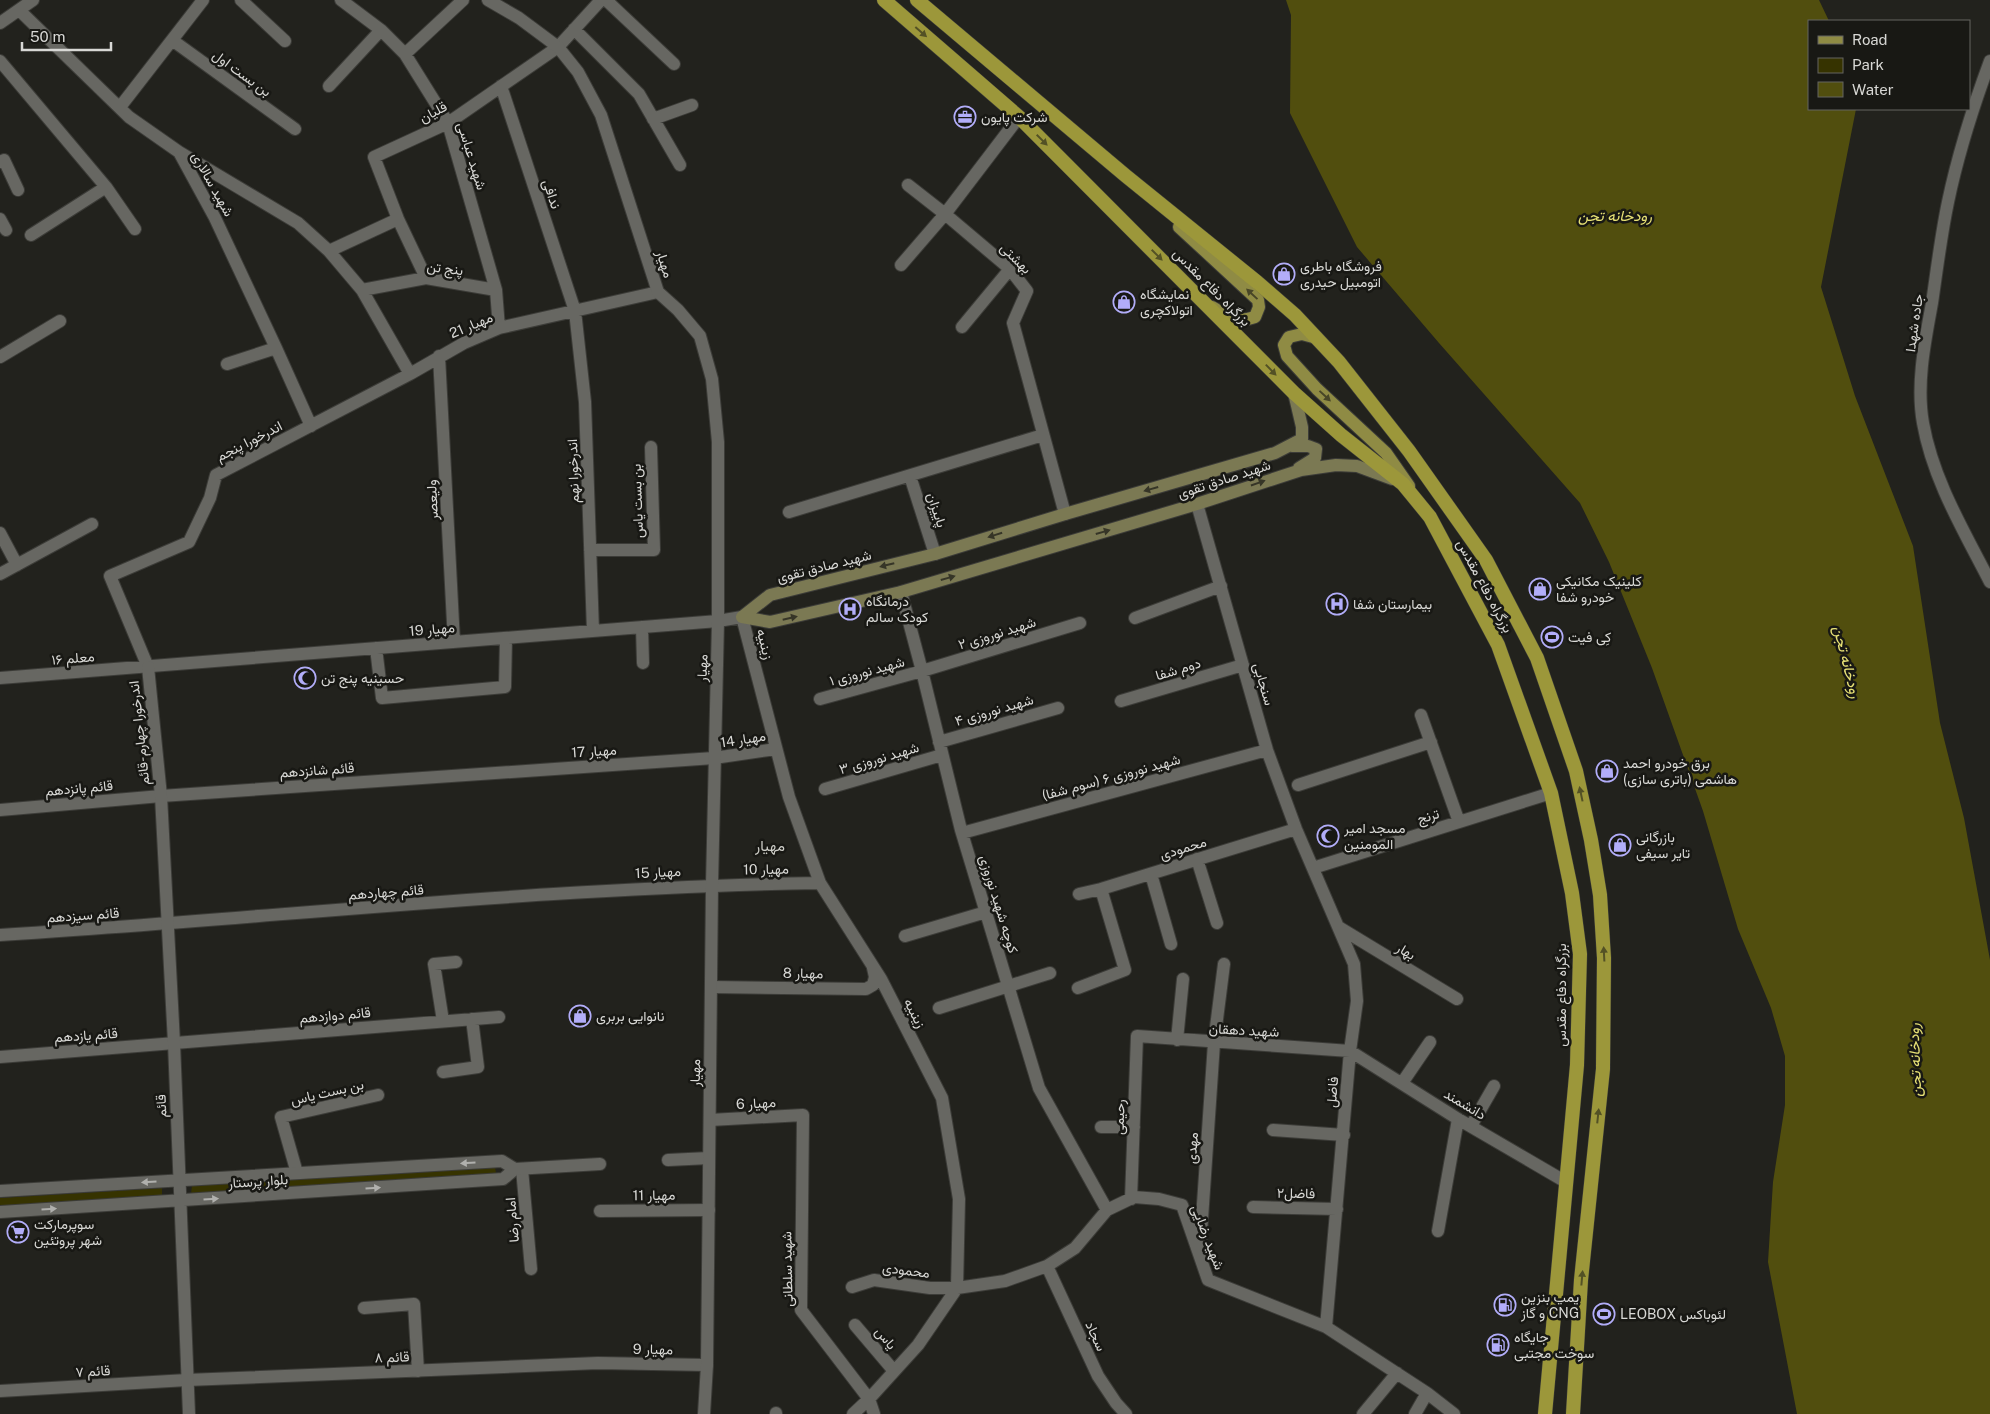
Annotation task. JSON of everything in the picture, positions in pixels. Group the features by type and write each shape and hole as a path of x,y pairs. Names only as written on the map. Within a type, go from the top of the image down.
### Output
{"highway":[{"name":"بزرگراه دفاع مقدس","path":"884,0 1019,117 1294,393 1341,435 1403,484 1430,517 1498,645 1551,793 1572,893 1580,954 1578,1043 1545,1414"},
{"name":"بزرگراه دفاع مقدس","path":"917,0 1295,315 1339,362 1409,450 1486,560 1537,658 1576,771 1591,840 1600,895 1604,958 1603,1069 1581,1280 1573,1414"}],"main road":[{"path":"1126,176 1258,300 1259,307 1255,317 1244,321 1234,320 1204,302"},
{"path":"1314,336 1302,334 1289,337 1284,345 1286,356 1317,389 1386,453 1430,517"},
{"path":"1291,446 1302,440 1302,427 1294,393"},
{"path":"1291,446 1308,446 1316,449 1315,458 1293,473"},
{"name":"شهید صادق تقوی","path":"742,616 770,595 935,554 1246,462 1291,446"},
{"name":"شهید صادق تقوی","path":"742,616 770,622 901,592 1197,504 1293,473 1336,465 1357,466 1372,470 1403,484"}],"street":[{"path":"0,23 33,0"},
{"path":"120,107 203,0"},
{"path":"241,0 285,41"},
{"name":"شهید عباسی","path":"341,0 381,30 405,54 448,123 496,290 498,328"},
{"path":"405,54 463,0"},
{"name":"مهیار","path":"488,0 519,18 558,47 578,72 602,115 658,292 678,310 700,336 712,379 718,442 718,621 712,885 707,1365 704,1414"},
{"name":"قلیان","path":"426,278 398,219 374,157 448,123 558,47 601,0"},
{"path":"606,0 674,64"},
{"name":"شهید سالاری","path":"19,10 129,117 179,152 215,218 311,426"},
{"path":"574,29 639,94 680,165"},
{"path":"329,86 381,30"},
{"name":"بن بست اول","path":"172,40 295,129"},
{"name":"جاده شهدا","path":"1990,61 1963,140 1948,202 1926,335 1921,379 1922,421 1931,457 1947,498 1990,582"},
{"path":"0,62 106,187 135,229"},
{"name":"ندافی","path":"501,86 575,311"},
{"path":"654,119 692,105"},
{"path":"901,265 945,214 1019,117"},
{"path":"179,152 298,223 329,251 362,290 410,374"},
{"path":"0,162 4,160 18,190"},
{"name":"بهشتی","path":"908,185 1010,268 1027,291 1013,324 1065,514"},
{"path":"30,235 106,187"},
{"path":"329,251 398,219"},
{"path":"962,327 1010,268"},
{"name":"پنج تن","path":"362,290 426,278 496,290"},
{"name":"مهیار 21","path":"311,426 410,374 439,356 498,328 658,292"},
{"name":"اندرخورا نهم","path":"575,311 585,402 592,631"},
{"path":"0,357 60,322"},
{"path":"227,364 276,348"},
{"name":"ولیعصر","path":"439,356 454,642"},
{"name":"اندرخورا پنجم","path":"148,666 110,576 189,542 210,498 216,475 311,426"},
{"path":"789,512 1043,435"},
{"name":"بن بست یاس","path":"590,550 654,550 651,447"},
{"name":"پاییزان","path":"910,476 935,554"},
{"name":"سنجابی","path":"1197,504 1267,750 1296,829 1313,868"},
{"path":"0,574 92,524"},
{"path":"0,533 17,565"},
{"path":"1135,618 1221,586"},
{"name":"کوچه شهید نوروزی","path":"901,592 962,834 1039,1088 1107,1210"},
{"name":"مهیار 19","path":"148,666 718,621 742,616"},
{"name":"زینبیه","path":"742,616 789,797 820,883 872,965 942,1098 959,1199 957,1288"},
{"name":"شهید نوروزی ۲","path":"922,671 1080,623"},
{"path":"642,627 643,663"},
{"path":"376,648 382,698 505,687 506,638"},
{"name":"دوم شفا","path":"1121,701 1243,665"},
{"name":"معلم ۱۶","path":"1,677 148,666"},
{"name":"اندرخورا چهارم-قائم","path":"148,666 161,796"},
{"name":"شهید نوروزی ۱","path":"820,699 922,671"},
{"name":"شهید نوروزی ۴","path":"939,742 1058,708"},
{"path":"1421,715 1459,822"},
{"path":"1298,785 1431,742"},
{"name":"مهیار 14","path":"714,758 776,748"},
{"name":"شهید نوروزی ۶ (سوم شفا)","path":"962,834 1267,750"},
{"name":"شهید نوروزی ۳","path":"825,789 942,755"},
{"name":"مهیار 17","path":"476,775 714,758"},
{"name":"قائم شانزدهم","path":"161,796 476,775"},
{"name":"ترنج","path":"1313,868 1551,793"},
{"name":"قائم پانزدهم","path":"0,810 161,796"},
{"name":"قائم","path":"161,796 174,1043 189,1414"},
{"name":"محمودی","path":"1079,894 1101,889 1296,829"},
{"path":"1197,859 1217,923"},
{"name":"فاضل","path":"1313,868 1354,964 1356,1002 1326,1327"},
{"path":"1151,874 1170,944"},
{"name":"مهیار 10","path":"712,885 820,883"},
{"name":"مهیار 15","path":"606,890 712,885"},
{"path":"1078,988 1125,970 1101,889"},
{"name":"قائم چهاردهم","path":"168,925 606,890"},
{"path":"905,936 986,912"},
{"name":"قائم سیزدهم","path":"0,935 168,925"},
{"name":"بهار","path":"1340,928 1457,999"},
{"path":"443,1021 434,964 456,962"},
{"name":"مهدی","path":"1200,1256 1214,1043 1224,964"},
{"name":"مهیار 8","path":"712,987 866,989 873,985 872,965"},
{"path":"939,1008 1050,973"},
{"path":"1177,1040 1183,979"},
{"name":"قائم دوازدهم","path":"174,1043 499,1017"},
{"path":"443,1072 478,1067 472,1019"},
{"name":"شهید دهقان","path":"1137,1036 1214,1043 1350,1051"},
{"name":"رحیمی","path":"1131,1199 1137,1036"},
{"path":"1402,1083 1430,1042"},
{"name":"قائم یازدهم","path":"0,1057 174,1043"},
{"name":"دانشمند","path":"1350,1051 1458,1119 1566,1182"},
{"path":"1471,1126 1494,1086"},
{"name":"بن بست یاس","path":"297,1173 281,1118 378,1095"},
{"name":"مهیار 6","path":"710,1120 803,1116"},
{"name":"شهید سلطانی","path":"803,1116 800,1310 869,1399"},
{"path":"1438,1231 1458,1119"},
{"path":"1101,1127 1134,1127"},
{"path":"1272,1130 1344,1135"},
{"path":"668,1160 709,1158"},
{"name":"بلوار پرستار","path":"0,1191 502,1161 518,1169 600,1164"},
{"name":"بلوار پرستار","path":"0,1212 503,1179 518,1169"},
{"name":"امام رضا","path":"518,1169 531,1269"},
{"name":"شهید رضایی","path":"957,1288 1005,1282 1047,1266 1075,1248 1107,1210 1134,1198 1159,1199 1182,1205 1208,1280 1326,1327 1397,1372 1454,1414"},
{"name":"فاضل۲","path":"1253,1207 1337,1209"},
{"name":"مهیار 11","path":"600,1211 709,1210"},
{"name":"سجاد","path":"1047,1266 1098,1376 1116,1403 1126,1414"},
{"name":"محمودی","path":"852,1287 874,1280 930,1288 957,1288"},
{"path":"853,1414 918,1345 957,1288"},
{"path":"364,1308 414,1304 418,1371"},
{"name":"یاس","path":"855,1325 894,1371"},
{"name":"قائم ٨","path":"187,1380 598,1364"},
{"name":"مهیار 9","path":"598,1364 707,1365"},
{"path":"1363,1414 1397,1372"},
{"name":"قائم ٧","path":"0,1391 187,1380"},
{"path":"1415,1414 1427,1393"},
{"path":"869,1399 874,1414"}],"green space":[{"path":"495,1167 496,1173 191,1194 192,1185"},
{"path":"162,1188 162,1199 0,1207 0,1198"}],"water":[{"name":"رودخانه تجن","path":"1286,0 1819,0 1829,20 1808,20 1808,110 1856,110 1821,287 1855,396 1913,546 1940,723 1964,818 1990,960 1990,1414 1797,1414 1768,1262 1773,1182 1785,1105 1785,1056 1771,1008 1738,929 1703,811 1652,668 1609,562 1580,503 1357,247 1290,113 1291,15"}],"place":[{"name":"شرکت پایون","path":"965,117"},
{"name":"فروشگاه باطری اتومبیل حیدری","path":"1284,274"},
{"name":"نمایشگاه اتولاکچری","path":"1124,302"},
{"name":"کلینیک مکانیکی خودرو شفا","path":"1540,589"},
{"name":"بیمارستان شفا","path":"1337,604"},
{"name":"درمانگاه کودک سالم","path":"850,609"},
{"name":"کِی فیت","path":"1552,637"},
{"name":"حسینیه پنج تن","path":"305,678"},
{"name":"برق خودرو احمد هاشمی (باتری سازی)","path":"1607,771"},
{"name":"مسجد امیر المومنین","path":"1328,836"},
{"name":"بازرگانی تایر سیفی","path":"1620,845"},
{"name":"نانوایی بربری","path":"580,1016"},
{"name":"سوپرمارکت شهر پروتئین","path":"18,1232"},
{"name":"پمپ بنزین و گاز CNG","path":"1505,1305"},
{"name":"LEOBOX لئوباکس","path":"1604,1314"},
{"name":"جایگاه سوخت مجتبی","path":"1498,1345"}],"district":[{"name":"مهیار","path":"770,846"}]}
